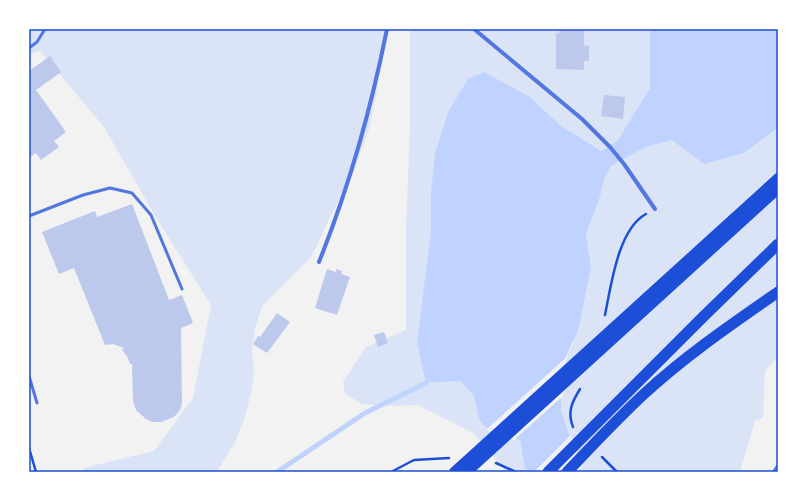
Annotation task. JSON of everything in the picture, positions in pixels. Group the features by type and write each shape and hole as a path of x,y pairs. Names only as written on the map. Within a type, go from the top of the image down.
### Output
{"highway":[{"path":"548,472 778,244"},
{"path":"567,472 644,394 668,373 728,327 778,292"}],"main road":[{"path":"467,472 778,178"},
{"path":"454,472 778,189"}],"street":[{"path":"319,262 334,225 356,159 377,81 387,29"},
{"path":"474,29 582,119 610,147 624,164 655,209"},
{"path":"774,472 778,466"}],"lane":[{"path":"29,48 37,42 45,29"},
{"path":"29,216 83,195 110,188 132,193 151,215 182,289"},
{"path":"29,376 37,403"}],"path":[{"path":"29,448 36,472"}],"shaded area":[{"path":"29,29 388,29 370,126 353,174 330,217 312,256 262,306 255,328 252,351 254,373 251,393 244,420 235,442 217,472 84,472 83,468 154,451 193,398 211,305 155,216 104,127 40,51 29,55"},
{"path":"410,29 650,29 650,88 617,141 600,151 560,125 530,97 431,193 432,232 426,383 460,381 474,396 479,419 486,428 520,440 525,468 536,472 506,472 473,433 418,405 388,406 362,404 345,394 343,382 366,347 406,330 406,226 410,126"},
{"path":"778,128 778,357 765,371 763,418 755,421 740,472 581,472 561,410 561,367 573,344 591,267 586,234 600,197 604,179 611,166 646,147 672,140 744,153"}],"water":[{"path":"650,29 778,29 778,128 744,153 704,164 672,140 646,147 611,166 604,179 600,197 586,234 591,267 578,331 561,367 561,410 581,472 536,472 525,469 520,440 486,428 479,419 474,396 460,381 426,383 417,342 431,232 431,193 435,154 448,112 468,79 484,72 530,97 560,125 601,151 617,141 650,88"}],"pier":[{"path":"569,355 563,367 563,396 514,440 486,430"},
{"path":"571,435 582,468 577,472 534,472"}],"building":[{"path":"559,29 584,30 584,45 589,46 589,61 584,61 584,70 556,69 556,33 559,33"},
{"path":"50,56 61,72 36,90 66,132 54,141 59,147 41,160 36,153 29,158 29,71"},
{"path":"604,95 625,97 623,119 601,116"},
{"path":"132,204 169,300 182,295 193,323 181,328 182,404 180,410 174,417 161,422 152,422 136,410 133,401 132,364 130,364 127,356 122,350 124,348 113,344 105,345 74,268 59,274 42,232 95,211 97,217"},
{"path":"327,269 336,272 336,269 342,271 341,274 350,277 337,315 315,308"},
{"path":"277,313 290,322 267,353 253,344 258,336 260,337"},
{"path":"384,332 388,343 378,347 374,335"}],"waterway":[{"path":"277,472 365,413 426,383"}]}
